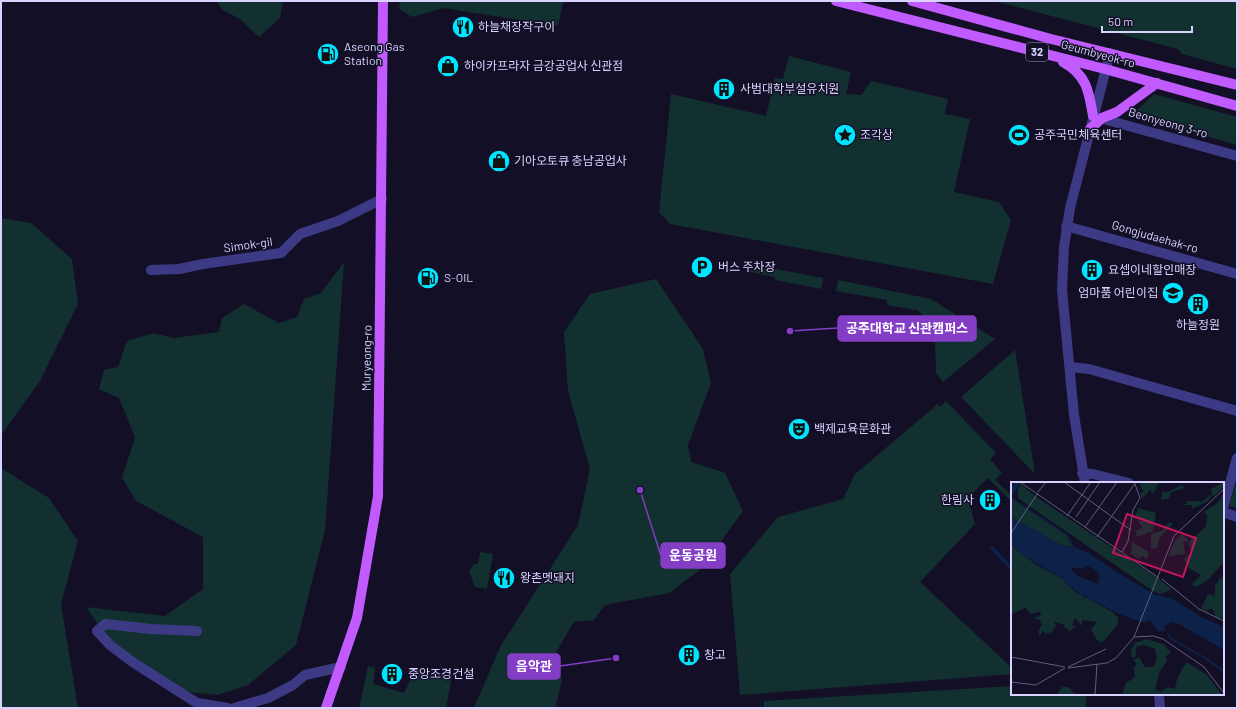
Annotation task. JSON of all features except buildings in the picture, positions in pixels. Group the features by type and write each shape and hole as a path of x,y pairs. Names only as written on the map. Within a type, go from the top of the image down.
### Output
{"main road":[{"name":"Muryeong-ro","path":"326,708 357,618 378,496 383,1"},
{"name":"Geumbyeok-ro","path":"836,1 1106,69 1237,106"},
{"name":"Geumbyeok-ro","path":"912,1 1051,39 1237,85"},
{"path":"1049,55 1074,68 1084,81 1090,94 1097,117"},
{"path":"1090,129 1097,117 1117,112 1157,83"}],"street":[{"path":"1097,117 1110,53"},
{"name":"Beonyeong 3-ro","path":"1097,117 1237,156"},
{"path":"1090,129 1066,226 1062,290 1083,478 1093,474 1125,482"},
{"name":"Simok-gil","path":"152,270 179,269 203,264 281,253 300,234 338,221 382,199"},
{"name":"Gongjudaehak-ro","path":"1066,226 1237,274"},
{"path":"1070,367 1089,369 1237,411"},
{"path":"1224,504 1237,458"},
{"path":"1224,512 1237,516"},
{"path":"197,631 151,629 105,624 97,630 110,646 196,703 228,708"},
{"path":"234,708 268,698 293,684 305,675 341,667"},
{"path":"1159,695 1160,708"}],"green space":[{"path":"217,1 283,1 280,18 259,37 240,19 221,9"},
{"path":"400,1 568,1 563,3 558,26 444,8 412,17 399,9"},
{"path":"994,1 1237,1 1237,69 1182,54 1178,49"},
{"path":"789,56 851,72 846,94 861,95 871,81 948,99 945,114 970,119 954,192 999,202 1011,220 993,284 670,224 659,212 671,94 766,116 775,78 783,79"},
{"path":"1154,94 1237,117 1237,145 1132,115"},
{"path":"1,218 31,223 72,259 78,304 40,381 1,435"},
{"path":"344,262 325,530 296,645 248,685 218,695 187,692 110,642 86,607 165,616 203,589 203,537 136,501 122,478 135,437 119,398 99,389 104,370 118,367 127,341 154,333 174,338 219,332 222,318 244,304 279,323 297,317 304,299 321,293"},
{"path":"751,264 823,278 821,289 775,280 775,277 750,272"},
{"path":"656,279 703,349 711,383 688,445 691,462 725,473 743,511 701,569 669,593 605,605 594,620 574,622 555,654 562,680 555,708 474,708 500,647 578,525 590,469 568,391 564,332 590,294"},
{"path":"838,280 931,299 995,339 943,382 936,373 935,337 931,322 917,310 887,305 887,300 836,291"},
{"path":"1015,350 1035,474 961,397"},
{"path":"946,401 996,453 990,459 1002,473 995,480 1011,495 1011,501 988,478 968,498 975,524 920,582 1011,667 1011,674 740,695 730,574 778,517 843,499 855,474 938,404 940,407"},
{"path":"1,468 49,498 78,541 61,604 78,708 1,708"},
{"path":"1237,480 1237,508 1229,506"},
{"path":"480,552 493,554 487,589 475,587 469,571 474,564 478,564"},
{"path":"368,666 375,668 373,684 404,693 414,673 452,675 446,708 359,708"},
{"path":"1011,686 1011,695 1086,695 1086,708 764,708 764,701"}],"waterway":[{"path":"992,548 1011,568"}],"place":[{"name":"하늘채장작구이","path":"463,27"},
{"name":"Aseong Gas Station","path":"328,54"},
{"name":"하이카프라자 금강공업사 신관점","path":"448,66"},
{"name":"사범대학부설유치원","path":"724,89"},
{"name":"조각상","path":"845,135"},
{"name":"공주국민체육센터","path":"1019,135"},
{"name":"기아오토큐 충남공업사","path":"499,161"},
{"name":"버스 주차장","path":"702,267"},
{"name":"요셉이네할인매장","path":"1092,270"},
{"name":"S-OIL","path":"428,278"},
{"name":"엄마품 어린이집","path":"1173,293"},
{"name":"하늘정원","path":"1198,304"},
{"name":"공주대학교 신관캠퍼스","path":"790,331"},
{"name":"백제교육문화관","path":"799,429"},
{"name":"운동공원","path":"640,490"},
{"name":"한림사","path":"990,500"},
{"name":"왕촌멧돼지","path":"504,578"},
{"name":"창고","path":"689,655"},
{"name":"음악관","path":"616,658"},
{"name":"중앙조경건설","path":"392,674"}]}
